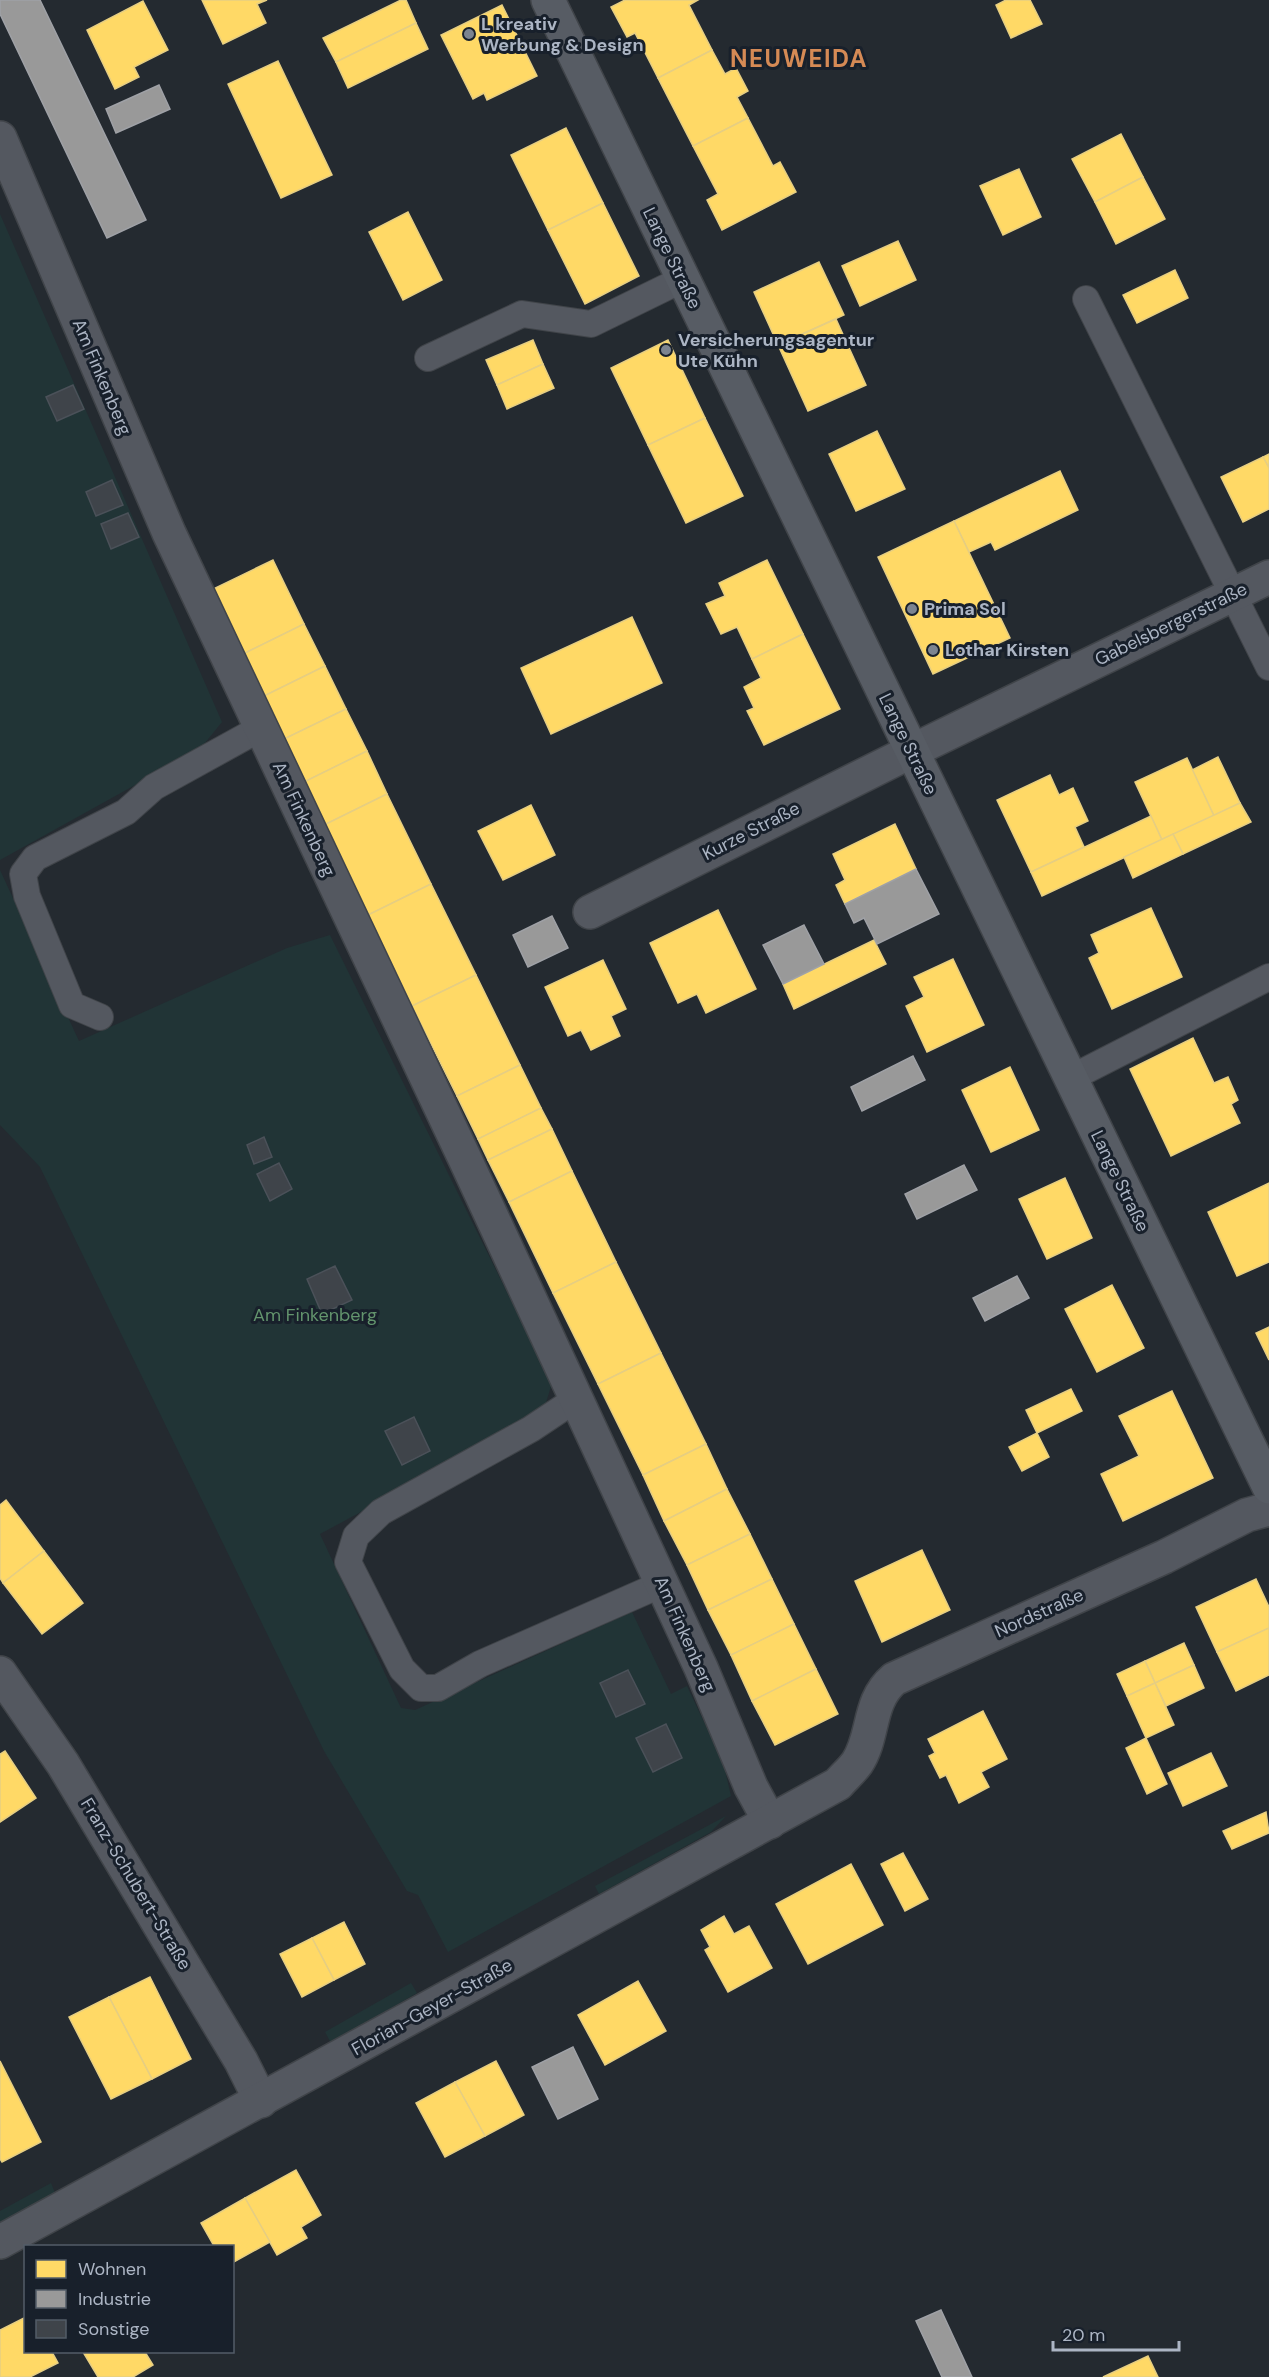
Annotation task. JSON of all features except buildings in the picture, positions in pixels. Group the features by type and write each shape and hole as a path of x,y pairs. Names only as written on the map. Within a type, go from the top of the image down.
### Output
{"street":[{"name":"Lange Straße","path":"548,0 1269,1487"},
{"name":"Am Finkenberg","path":"0,138 169,533 576,1399 701,1668 751,1787 770,1822"},
{"name":"Gabelsbergerstraße","path":"912,751 1269,577"},
{"name":"Kurze Straße","path":"590,912 912,751"},
{"name":"Nordstraße","path":"857,1762 877,1701 882,1690 894,1679 1164,1557 1247,1515 1269,1509"},
{"name":"Franz-Schubert-Straße","path":"0,1673 63,1764 236,2051 261,2101"},
{"name":"Florian-Geyer-Straße","path":"0,2242 838,1784 857,1762"}],"lane":[{"path":"428,358 522,314 591,324 683,279"},
{"path":"1086,299 1269,667"},
{"path":"100,1017 72,1005 27,896 23,874 35,858 126,812 154,787 261,728"},
{"path":"1071,1078 1269,977"},
{"path":"576,1399 531,1429 381,1512 356,1536 348,1562 402,1669 421,1688 438,1688 480,1664 662,1584"}],"green space":[{"path":"0,214 222,722 200,749 0,860"},
{"name":"Am Finkenberg","path":"0,870 79,1041 287,948 330,935 552,1383 545,1406 530,1421 320,1534 401,1708 415,1710 632,1612 671,1694 687,1686 723,1762 731,1796 448,1952 418,1895 407,1891 324,1751 40,1167 0,1125"},
{"path":"726,1816 711,1832 599,1894 595,1886"},
{"path":"411,1983 417,1993 331,2043 325,2032"},
{"path":"51,2183 55,2193 0,2223 0,2211"}],"place":[{"name":"L kreativ Werbung & Design","path":"469,34"},
{"name":"Versicherungsagentur Ute Kühn","path":"666,350"},
{"name":"Prima Sol","path":"912,609"},
{"name":"Lothar Kirsten","path":"933,650"}],"district":[{"name":"NEUWEIDA","path":"799,59"}]}
